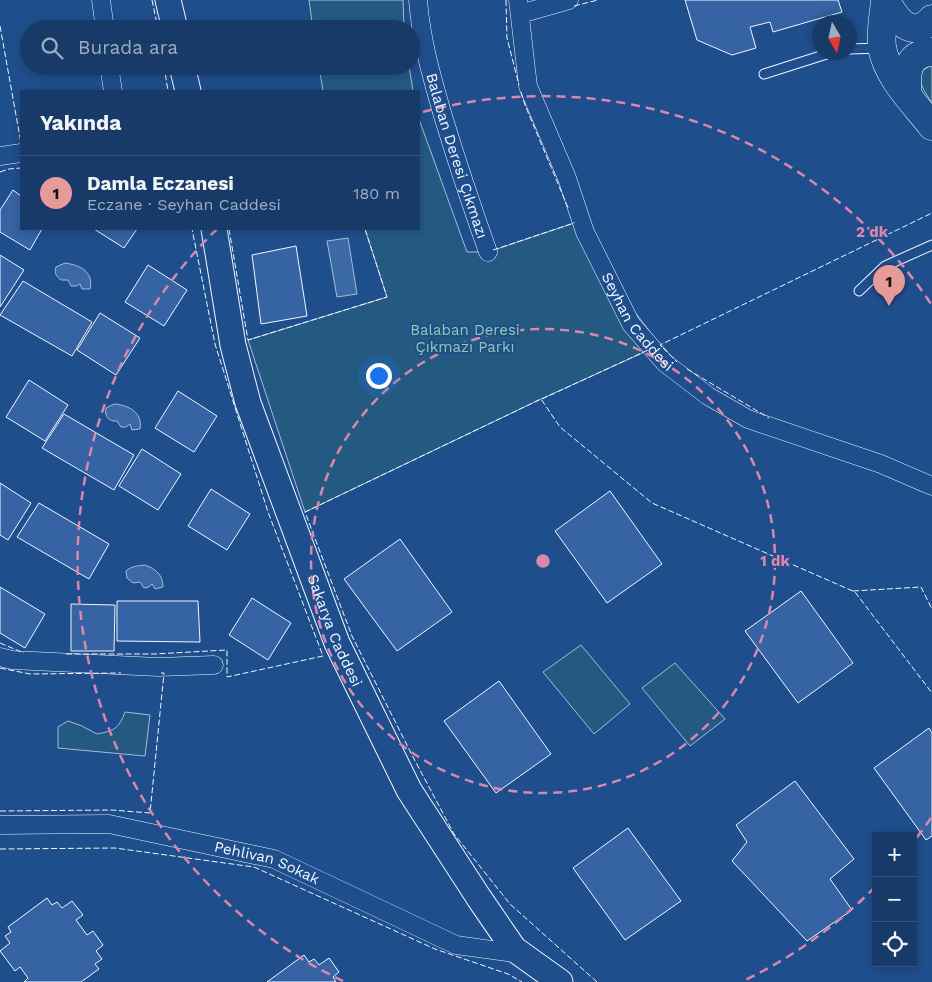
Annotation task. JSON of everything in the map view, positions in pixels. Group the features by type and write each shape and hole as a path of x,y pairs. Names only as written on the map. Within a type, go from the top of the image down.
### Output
{"main road":[{"path":"886,0 896,18 906,26 921,27 932,19"},
{"path":"886,0 882,34 882,48 886,62 908,96 932,126"},
{"path":"908,96 907,75 912,60 932,52"}],"street":[{"path":"101,0 103,20"},
{"path":"168,0 173,20"},
{"name":"Balaban Deresi Çıkmazı","path":"418,0 421,30 436,91 459,169 488,252"},
{"path":"519,7 569,0"},
{"name":"Seyhan Caddesi","path":"519,7 528,86 567,178 585,232 631,324 665,363 708,396 748,420 881,464 932,486"},
{"path":"111,75 113,90"},
{"path":"184,75 188,90"},
{"path":"0,156 20,154"},
{"name":"Sakarya Caddesi","path":"214,230 233,345 248,403 337,643 409,790 478,898 514,949 560,982"},
{"path":"0,657 12,660 158,667 214,665"},
{"name":"Pehlivan Sokak","path":"0,825 109,824 274,859 456,945 521,954"}],"lane":[{"path":"857,48 882,48"},
{"path":"764,74 812,59"},
{"path":"859,291 885,266 932,245"}],"green space":[{"path":"309,0 403,0 404,20 312,20"},
{"path":"932,65 932,103 921,83 921,75 923,70"},
{"path":"320,75 410,75 413,90 323,90"},
{"name":"Balaban Deresi Çıkmazı Parkı","path":"420,122 467,252 488,252 574,223 660,345 541,399 305,512 248,340 387,297 365,230 420,230"},
{"path":"581,645 630,704 594,734 543,672"},
{"path":"675,663 725,719 690,746 642,688"},
{"path":"125,712 150,715 145,756 58,748 58,727 68,721 97,734 107,732 118,726"}],"shaded area":[{"path":"348,238 357,294 337,297 327,241"},
{"path":"65,263 80,267 88,273 91,283 90,289 82,289 80,284 71,286 68,280 61,280 58,277 55,273 56,267"},
{"path":"114,404 133,410 139,418 140,429 132,430 130,424 126,427 121,427 117,421 112,421 108,418 106,408"},
{"path":"145,565 158,573 162,579 163,587 155,589 152,584 144,588 140,582 133,583 127,578 126,571 128,569"}],"building":[{"path":"685,0 838,0 842,12 832,15 812,15 812,21 773,32 770,22 750,27 756,48 732,55 697,40"},
{"path":"13,190 20,195 20,230 41,230 30,250 0,232 0,210"},
{"path":"96,230 136,230 124,248"},
{"path":"296,246 307,316 261,324 252,255"},
{"path":"0,255 24,270 0,307"},
{"path":"148,265 187,290 164,326 125,302"},
{"path":"23,281 92,322 72,356 0,315"},
{"path":"100,313 140,338 116,375 77,350"},
{"path":"29,380 68,405 45,441 6,417"},
{"path":"178,391 217,416 194,452 155,428"},
{"path":"64,414 134,455 114,490 42,448"},
{"path":"142,449 181,474 158,510 119,486"},
{"path":"0,483 31,503 8,540 0,535"},
{"path":"211,489 250,514 227,550 188,526"},
{"path":"610,491 662,564 607,603 555,531"},
{"path":"39,503 109,544 89,579 17,537"},
{"path":"400,539 452,612 397,651 344,579"},
{"path":"0,587 45,614 25,648 0,633"},
{"path":"801,591 853,663 798,703 745,631"},
{"path":"252,598 291,623 268,660 229,635"},
{"path":"117,601 198,601 200,642 117,641"},
{"path":"71,604 115,605 114,651 71,651"},
{"path":"499,681 551,754 496,793 444,721"},
{"path":"929,728 932,733 932,836 926,840 874,768"},
{"path":"795,781 854,859 830,879 852,910 807,941 732,861 747,842 736,825"},
{"path":"628,828 681,901 625,940 573,868"},
{"path":"47,898 52,905 57,902 62,908 72,901 83,915 76,920 87,935 93,931 103,945 96,951 102,959 95,964 99,969 81,982 24,982 28,978 20,967 15,971 0,951 10,943 5,936 11,932 8,927"},
{"path":"304,955 309,962 314,959 319,965 329,958 339,972 333,977 336,982 267,982"}],"fence":[{"path":"152,0 156,20"},
{"path":"506,0 507,38 519,85"},
{"path":"574,6 598,0"},
{"path":"0,26 20,137"},
{"path":"165,75 168,90"},
{"path":"521,92 569,210"},
{"path":"0,172 20,168"},
{"path":"662,347 660,345 932,213"},
{"path":"493,250 574,222"},
{"path":"66,654 154,654 227,650 227,677 323,656 268,512 215,344 192,230"},
{"path":"229,230 248,340 387,297 365,230"},
{"path":"663,348 677,362"},
{"path":"542,399 648,350"},
{"path":"687,369 769,418"},
{"path":"597,982 510,904 454,834 352,636 305,512 541,399 560,427 652,503 855,592 932,693"},
{"path":"853,591 921,587 932,609"},
{"path":"0,643 24,653"},
{"path":"0,668 30,674 121,673"},
{"path":"0,811 112,810 150,813 164,673 161,673"},
{"path":"0,849 115,848 254,867 435,949 508,974 522,982"}],"place":[{"name":"Damla Eczanesi","path":"889,306"}]}
